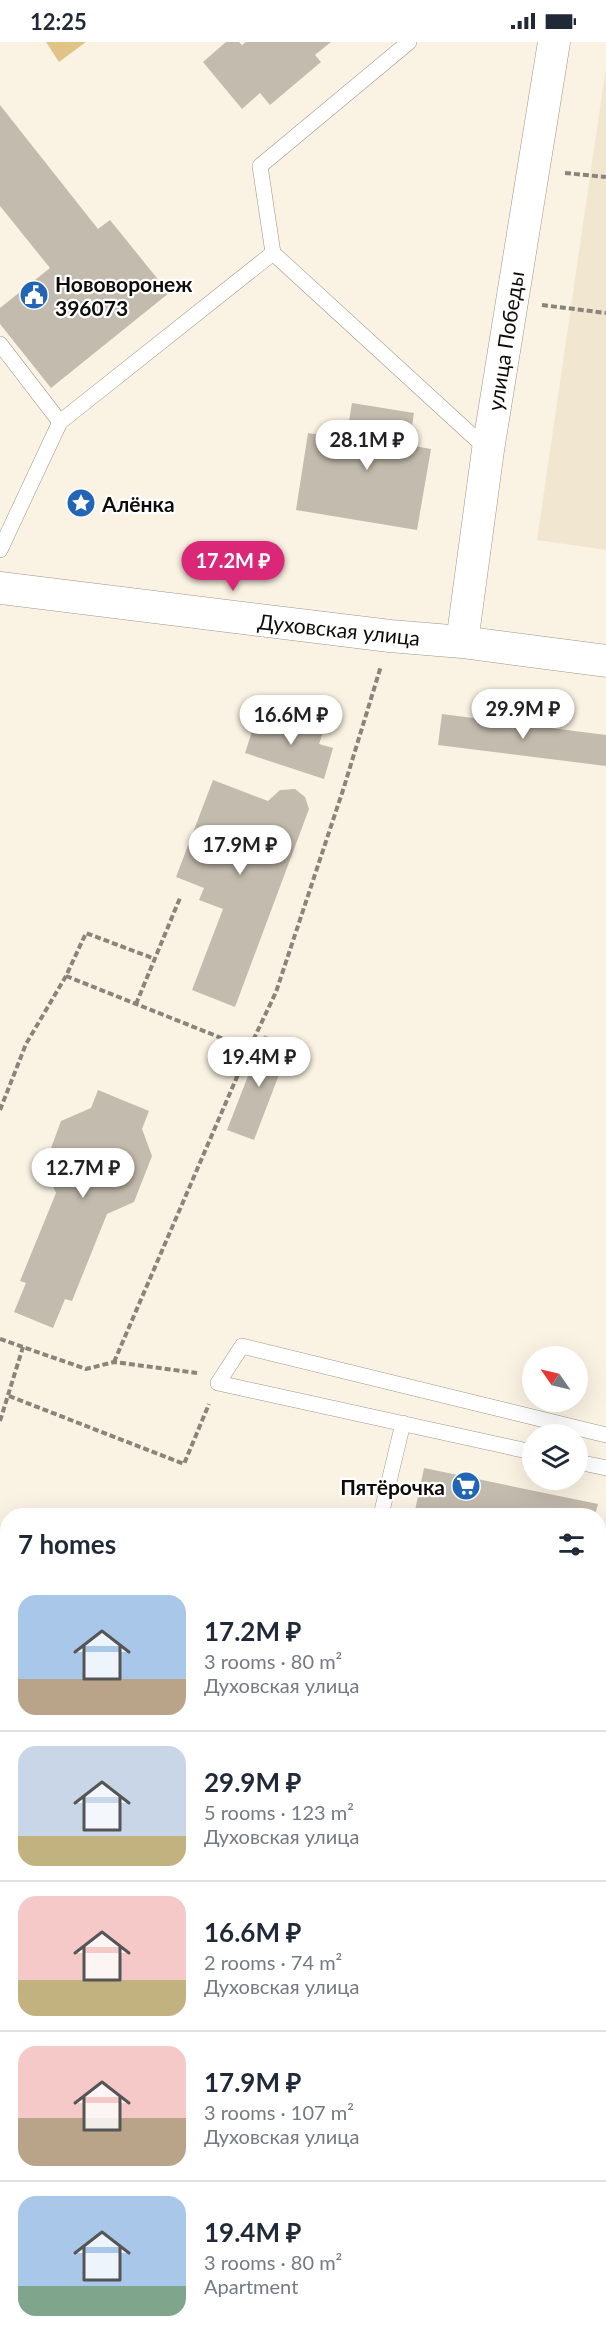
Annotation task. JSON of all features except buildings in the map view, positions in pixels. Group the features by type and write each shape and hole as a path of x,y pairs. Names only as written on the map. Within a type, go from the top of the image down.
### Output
{"street":[{"name":"улица Победы","path":"462,642 488,450 554,42"},
{"name":"Духовская улица","path":"0,588 606,661"}],"lane":[{"path":"409,42 260,166 273,253 488,450"},
{"path":"0,550 60,422 273,253"},
{"path":"0,344 60,422"},
{"path":"522,1450 218,1383 242,1346 606,1435"},
{"path":"383,1508 403,1424"},
{"path":"588,1464 606,1468"}],"path":[{"path":"533,169 606,177"},
{"path":"512,301 606,313"},
{"path":"114,1362 249,1049 276,992 344,787 390,636"},
{"path":"136,1004 180,898"},
{"path":"0,1110 26,1044 66,976 86,933 155,959"},
{"path":"66,976 249,1049"},
{"path":"0,1339 86,1369 114,1362 203,1374 218,1383 184,1464 9,1396"},
{"path":"0,1421 23,1347"}],"shaded area":[{"path":"46,42 86,42 59,62"},
{"path":"606,67 606,550 537,540"}],"place":[{"name":"Нововоронеж 396073","path":"34,295"},
{"name":"Алёнка","path":"81,503"},
{"name":"Пятёрочка","path":"466,1486"}]}
